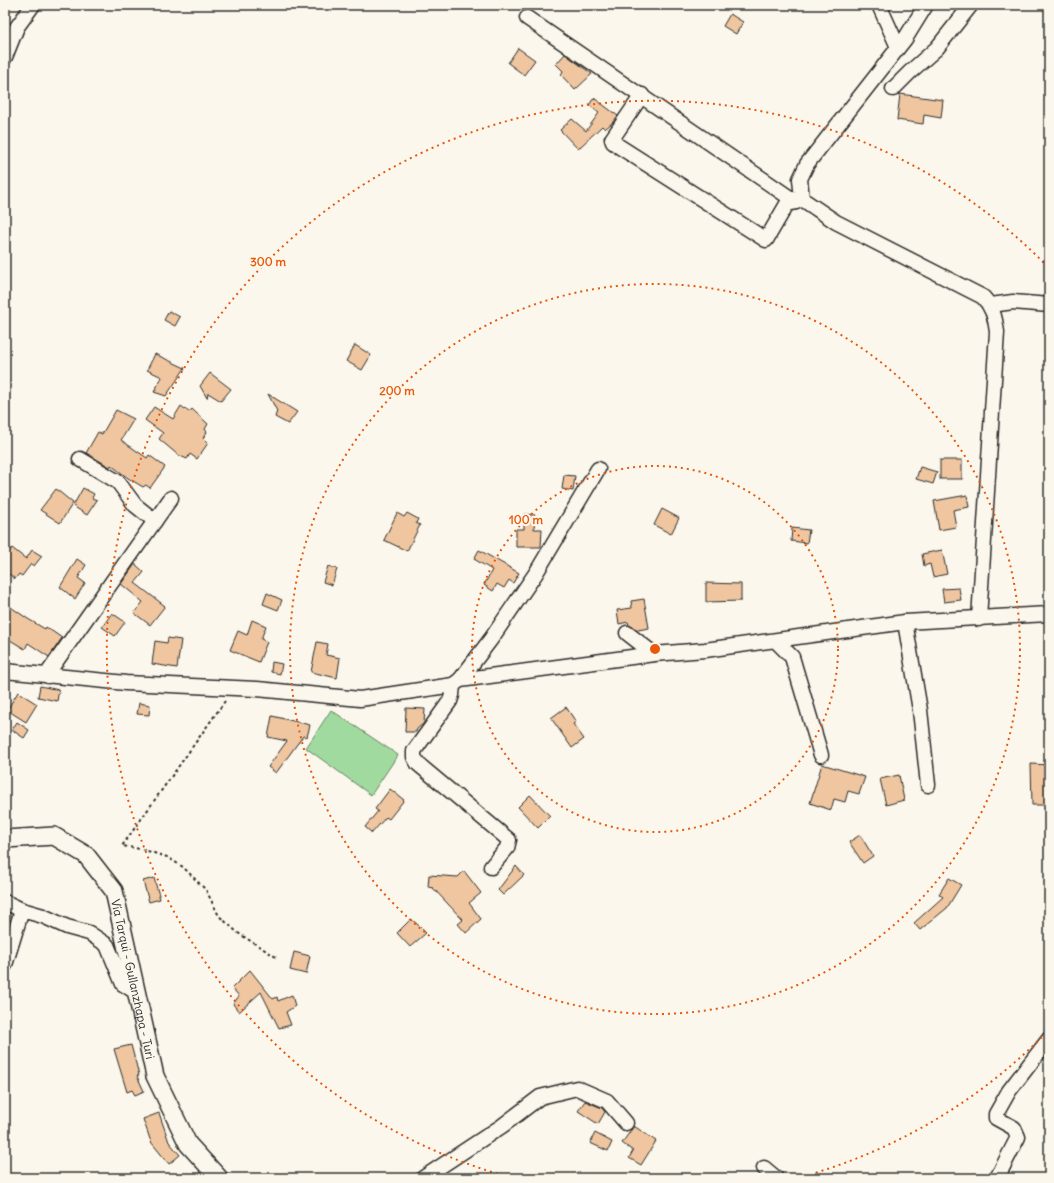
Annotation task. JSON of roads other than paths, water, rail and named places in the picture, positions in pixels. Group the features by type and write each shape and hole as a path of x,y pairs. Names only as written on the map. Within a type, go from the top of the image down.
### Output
{"main road":[{"name":"Vía Tarqui - Gullanzhapa - Turi","path":"5,839 54,836 86,855 114,891 155,1076 188,1144 219,1178"}],"street":[{"path":"5,57 17,27 33,5"},
{"path":"879,5 898,47"},
{"path":"800,201 800,179 807,164 898,47 926,5"},
{"path":"893,89 936,48 971,5"},
{"path":"527,18 800,201 836,222 983,297 991,305 997,332 979,619"},
{"path":"642,95 612,139 613,142 620,147 766,240 787,204 800,201"},
{"path":"991,305 1013,302 1049,305"},
{"path":"80,459 118,482 135,505 155,521"},
{"path":"491,867 507,848 509,840 418,764 414,757 414,751 450,701 456,682 490,639 536,573 598,469"},
{"path":"48,676 61,654 171,498"},
{"path":"5,671 126,683 257,689 360,698 456,682 654,654 705,650 776,641 905,622 1049,614"},
{"path":"905,622 920,710 928,785"},
{"path":"627,634 654,654"},
{"path":"776,641 792,657 821,755"},
{"path":"5,902 22,910 43,916 67,927 89,933 107,945 123,984 136,992"},
{"path":"5,965 22,910"},
{"path":"997,1178 1018,1137 1014,1128 996,1118 996,1114 1009,1091 1049,1039"},
{"path":"423,1178 502,1126 540,1097 577,1088 607,1101 626,1123"},
{"path":"764,1168 776,1178"}]}
